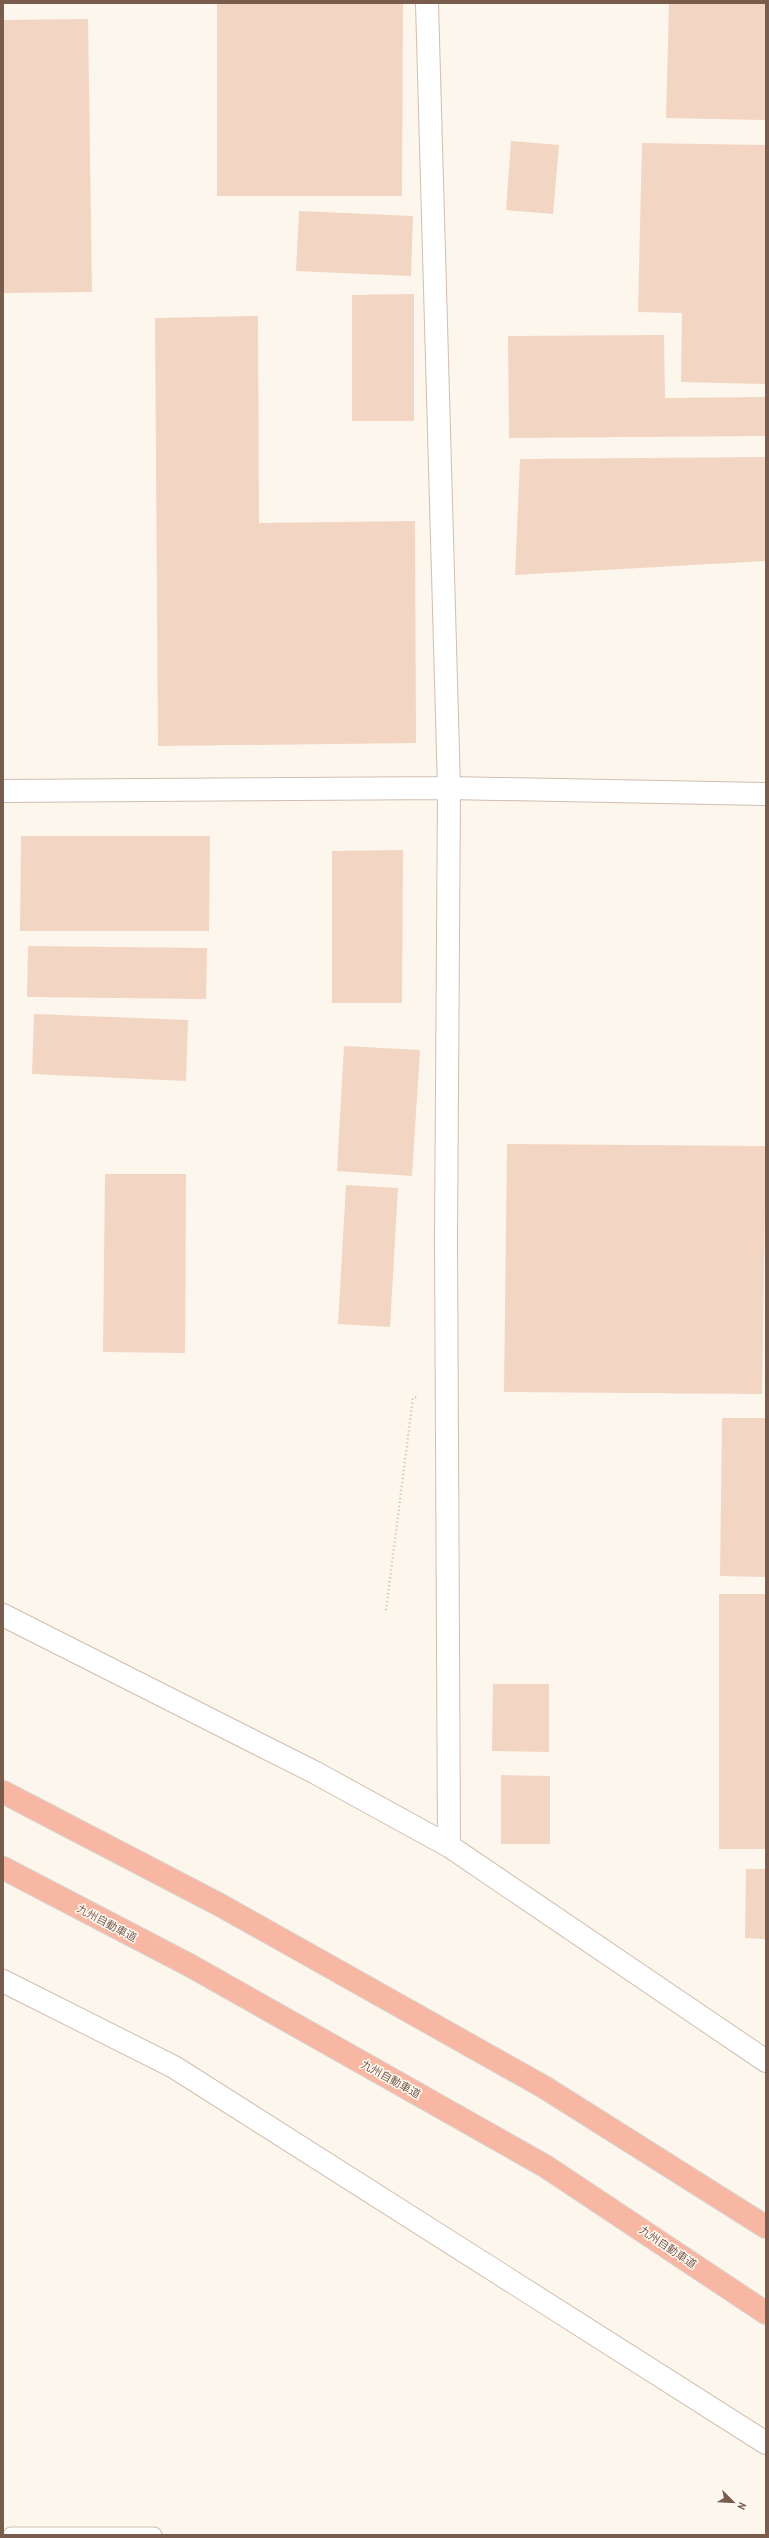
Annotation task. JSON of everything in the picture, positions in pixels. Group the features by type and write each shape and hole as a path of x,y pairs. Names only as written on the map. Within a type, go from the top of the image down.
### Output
{"highway":[{"path":"3,1792 220,1905 544,2087 766,2227"},
{"name":"九州自動車道","path":"3,1868 191,1966 545,2166 766,2313"}],"street":[{"path":"427,3 449,788 446,1239 449,1383 449,1846"},
{"path":"3,790 449,788 766,794"},
{"path":"3,1615 316,1773 449,1846 766,2061"},
{"path":"3,1981 174,2067 766,2443"}],"lane":[{"path":"11,2535 154,2535"}],"path":[{"path":"386,1610 414,1398 449,1383"}],"building":[{"path":"217,3 403,3 402,196 217,196"},
{"path":"669,3 766,3 766,120 666,118"},
{"path":"88,19 92,292 3,293 3,20"},
{"path":"511,141 559,145 553,214 506,210"},
{"path":"642,143 766,145 766,384 681,382 682,313 638,312"},
{"path":"299,211 413,216 411,276 296,271"},
{"path":"414,294 414,421 352,421 352,295"},
{"path":"258,316 259,523 415,521 416,743 158,746 155,318"},
{"path":"664,335 665,398 766,397 766,436 509,438 508,336"},
{"path":"766,457 766,561 515,575 520,459"},
{"path":"21,836 210,836 209,931 20,931"},
{"path":"403,850 402,1003 332,1003 332,851"},
{"path":"28,946 207,948 206,999 27,997"},
{"path":"34,1014 188,1020 186,1081 32,1074"},
{"path":"344,1046 420,1050 412,1176 337,1171"},
{"path":"507,1144 766,1146 762,1394 504,1392"},
{"path":"105,1174 186,1174 185,1353 103,1352"},
{"path":"346,1185 398,1188 390,1327 338,1324"},
{"path":"722,1418 766,1418 766,1577 720,1576"},
{"path":"719,1594 766,1594 766,1849 719,1849"},
{"path":"493,1684 549,1684 549,1752 492,1751"},
{"path":"501,1775 550,1776 550,1844 501,1844"},
{"path":"746,1869 766,1869 766,1939 745,1938"}]}
